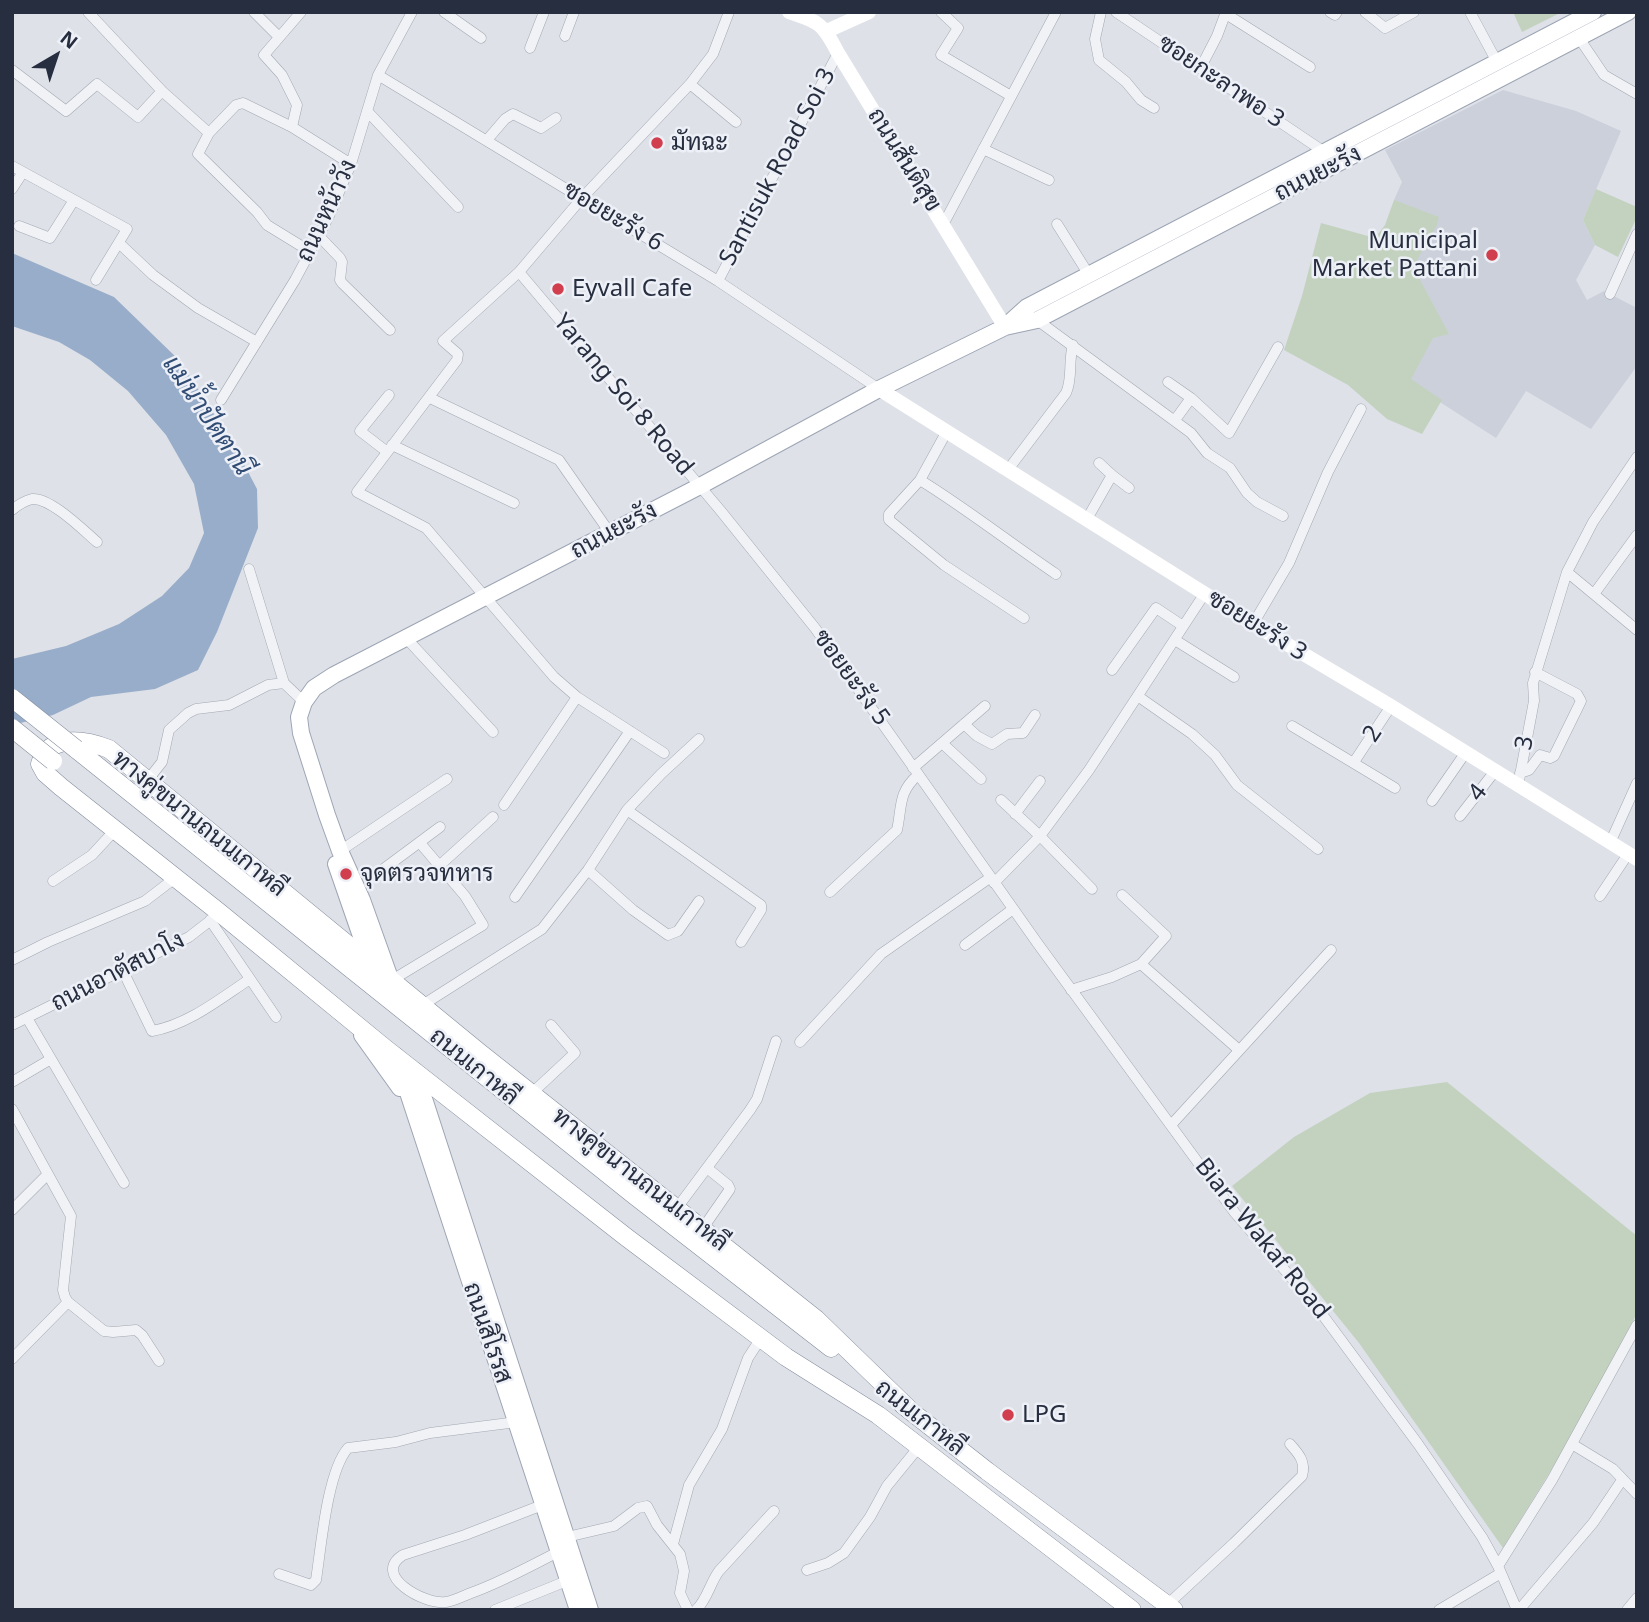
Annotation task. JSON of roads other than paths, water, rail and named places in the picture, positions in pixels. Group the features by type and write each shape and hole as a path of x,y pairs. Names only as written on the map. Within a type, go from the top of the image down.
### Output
{"highway":[{"name":"ถนนเกาหลี","path":"12,698 568,1142 987,1471 1170,1608"},
{"path":"12,728 53,761"},
{"name":"ทางคู่ขนานถนนเกาหลี","path":"878,1415 786,1357 626,1237 464,1108 215,917 175,877 45,773 40,764 43,754 53,746 72,740 94,743 108,749 371,965 394,979 421,1006 816,1320 912,1412"},
{"path":"76,749 228,859 273,895 325,927"},
{"name":"ถนนเกาหลี","path":"878,1415 1127,1606"},
{"path":"987,1471 993,1504"},
{"path":"1127,1606 1137,1582"}],"main road":[{"name":"ถนนยะรัง","path":"304,702 314,688 334,675 700,486 879,390 1005,327 1037,320 1326,153 1592,12"},
{"name":"ถนนยะรัง","path":"1005,327 1027,307 1088,275 1205,224 1628,12"},
{"path":"304,702 299,717 301,733 316,783 340,851 394,979"},
{"path":"316,783 321,820 371,965"},
{"path":"325,927 338,928 346,924 352,912"},
{"path":"350,1020 411,1104"},
{"name":"ถนนสิโรรส","path":"396,1056 545,1504 590,1610"},
{"name":"ถนนสิโรรส","path":"415,1071 563,1544 569,1580 578,1610"},
{"path":"433,1127 436,1111 441,1105 446,1103 464,1108"}],"street":[{"path":"88,12 162,91 209,133"},
{"path":"254,12 279,37"},
{"path":"292,127 297,105 282,75 264,55 301,12"},
{"name":"ถนนหน้าวัง","path":"221,400 319,236 351,164 378,75 412,12"},
{"path":"444,12 481,38"},
{"path":"530,48 544,12"},
{"path":"565,36 574,12"},
{"path":"664,753 578,697 554,677 426,528 357,492 430,398 458,357 443,341 519,272 582,198 690,84 713,54 729,12"},
{"name":"ถนนสันติสุข","path":"789,12 818,16 1005,327"},
{"path":"827,31 869,12"},
{"path":"941,12 958,28 941,55 1011,96"},
{"path":"944,223 1056,12"},
{"path":"1101,12 1095,38 1099,60 1126,82 1141,100 1154,108"},
{"name":"ซอยกะลาพอ 3","path":"1116,12 1326,153"},
{"path":"1330,12 1335,15 1337,12"},
{"path":"1365,12 1385,28 1414,12"},
{"path":"1201,67 1226,13 1310,67"},
{"path":"1468,13 1497,62"},
{"path":"1579,38 1604,75 1637,94"},
{"name":"Santisuk Road Soi 3","path":"718,281 838,53"},
{"path":"12,70 66,111 97,84 138,117 162,91"},
{"name":"ซอยยะรัง 6","path":"378,75 718,281 879,390"},
{"path":"690,84 736,122"},
{"path":"311,252 267,225 198,154 209,133 236,105 243,103 292,127 351,164"},
{"path":"367,111 458,207"},
{"path":"487,140 505,118 513,114 541,128 556,118"},
{"path":"983,149 1049,180"},
{"path":"12,166 127,229 96,279"},
{"path":"12,188 23,172"},
{"path":"19,226 50,239 74,200"},
{"path":"1057,224 1088,275"},
{"path":"1610,294 1637,234"},
{"path":"319,236 342,262 342,283 390,330"},
{"path":"120,244 153,275 198,308 257,342"},
{"name":"Yarang Soi 8 Road","path":"519,272 700,486"},
{"path":"1037,320 1175,420 1191,433 1207,453 1230,468 1247,493 1257,502 1283,516"},
{"path":"1007,471 1066,393 1070,381 1073,345"},
{"path":"1168,382 1191,398 1229,433 1278,348"},
{"name":"ซอยยะรัง 3","path":"879,390 947,430 1007,471 1253,624 1495,771 1519,779 1632,856"},
{"path":"389,395 360,431 389,448 514,503"},
{"path":"430,398 559,460 610,533"},
{"path":"1175,420 1191,398"},
{"path":"1253,624 1289,563 1328,472 1361,410"},
{"path":"947,430 920,480 889,514 889,520 944,565 1024,618"},
{"name":"3","path":"1519,779 1534,701 1532,683 1567,572 1593,522 1637,457"},
{"path":"1099,463 1129,488"},
{"path":"1087,519 1112,475"},
{"path":"920,480 964,507 1056,574"},
{"name":"ซอยยะรัง 5","path":"700,486 815,628 993,880"},
{"path":"12,510 22,502 34,499 49,503 97,542"},
{"path":"1594,594 1637,536"},
{"path":"249,569 284,683 304,702"},
{"path":"1567,572 1637,630"},
{"path":"800,1042 881,954 993,880 1040,836 1139,697 1205,593"},
{"path":"1112,670 1156,608 1184,626"},
{"path":"407,639 493,732"},
{"path":"1175,640 1234,677"},
{"path":"1519,779 1540,755 1550,758 1554,756 1581,701 1577,694 1535,672"},
{"path":"147,781 162,762 169,730 188,713 196,709 229,705 268,685 284,683"},
{"path":"504,805 578,697"},
{"path":"1139,697 1192,734 1215,755 1237,785 1318,849"},
{"path":"830,892 895,834 907,784 915,771 942,743 985,706"},
{"name":"2","path":"1354,762 1391,706"},
{"path":"964,724 977,736 992,744 1007,734 1023,733 1035,715"},
{"path":"1292,726 1395,788"},
{"path":"515,897 630,731"},
{"path":"421,1006 542,929 588,870 627,810 699,739"},
{"path":"942,743 981,779"},
{"path":"1432,801 1466,752"},
{"name":"4","path":"1460,816 1495,771"},
{"path":"340,851 447,779"},
{"path":"1015,814 1040,781"},
{"path":"1610,843 1637,783"},
{"path":"1000,800 1093,889"},
{"path":"627,810 761,905 761,910 741,942"},
{"path":"439,866 493,817"},
{"path":"370,879 440,827"},
{"path":"53,881 92,855 115,830"},
{"path":"394,979 483,925 465,895 419,843"},
{"path":"1600,897 1632,856"},
{"path":"588,870 633,910 668,935 678,931 699,901"},
{"path":"12,960 145,901 175,877"},
{"name":"Biara Wakaf Road","path":"993,880 1235,1213 1316,1306 1357,1360 1473,1522 1500,1569 1518,1610"},
{"path":"1071,990 1141,964 1166,936 1122,895"},
{"path":"965,944 1013,909"},
{"path":"215,917 250,979 276,1017"},
{"name":"ถนนอาตัสบาโง","path":"12,1026 188,937 215,917"},
{"path":"1172,1124 1331,950"},
{"path":"1141,964 1239,1050"},
{"path":"123,971 152,1031 161,1030 196,1014 250,979"},
{"path":"27,1018 124,1183"},
{"path":"531,1094 575,1054 551,1025"},
{"path":"677,1208 757,1099 776,1041"},
{"path":"12,1082 51,1059"},
{"path":"12,1109 71,1216 63,1290 68,1302 104,1331 136,1330 159,1361"},
{"path":"703,1228 730,1189 707,1168"},
{"path":"12,1210 48,1174"},
{"path":"12,1359 68,1302"},
{"path":"1439,1610 1500,1569 1637,1325"},
{"path":"673,1544 689,1485 722,1429 748,1358 761,1338"},
{"path":"279,1574 311,1585 316,1580 326,1507 341,1459 348,1448 407,1440 430,1433 517,1422"},
{"path":"1170,1608 1302,1476 1304,1468 1301,1457 1290,1444"},
{"path":"1572,1444 1613,1469 1637,1494"},
{"path":"807,1570 828,1563 845,1553 887,1486 918,1448"},
{"path":"1518,1610 1593,1523 1622,1480"},
{"path":"545,1504 465,1535 403,1555 392,1565 393,1574 402,1587 410,1592 426,1600 448,1602 491,1586 563,1544 614,1525 643,1506 649,1509 683,1561 680,1593 688,1610"},
{"path":"696,1610 719,1572 774,1511"},
{"path":"495,1610 569,1580"},
{"path":"1627,1610 1637,1598"}],"water":[{"name":"แม่น้ำปัตตานี","path":"12,253 114,297 180,361 235,447 257,489 258,528 217,632 198,670 155,689 91,697 53,715 12,725 12,659 66,646 119,624 162,596 189,568 204,533 194,484 166,435 128,391 90,360 59,342 12,326"}],"place":[{"name":"มัทฉะ","path":"657,143"},
{"name":"Municipal Market Pattani","path":"1492,255"},
{"name":"Eyvall Cafe","path":"558,289"},
{"name":"จุดตรวจทหาร","path":"346,874"},
{"name":"LPG","path":"1008,1415"}]}
